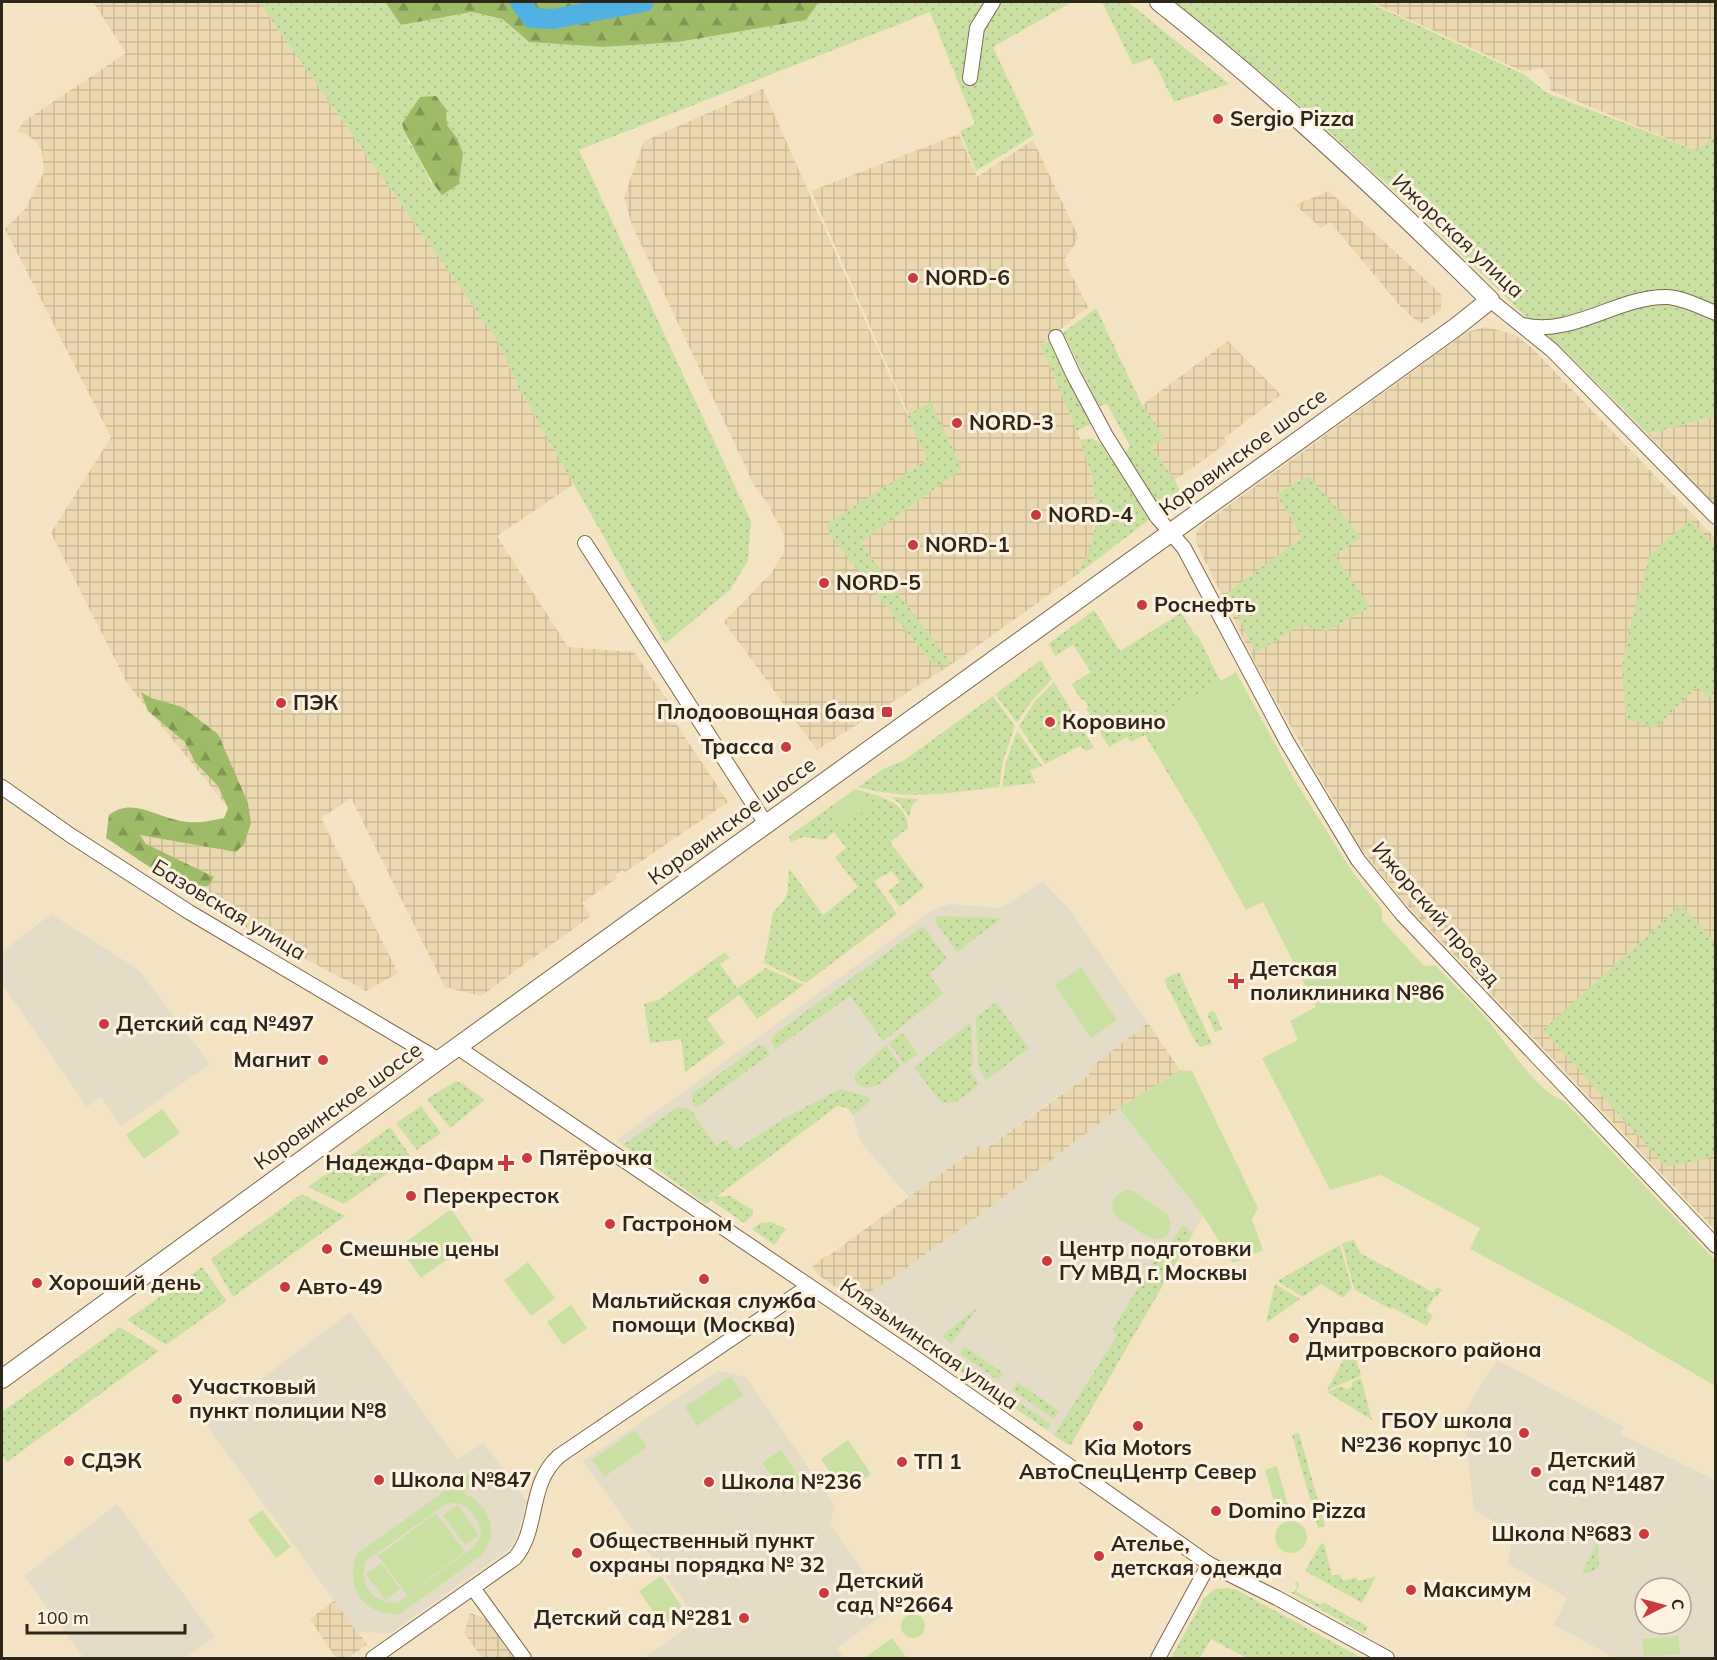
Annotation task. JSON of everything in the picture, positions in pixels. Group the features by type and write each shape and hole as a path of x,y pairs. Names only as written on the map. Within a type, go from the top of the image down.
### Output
{"main road":[{"name":"Ижорская улица","path":"1159,2 1228,56 1338,155 1490,300"},
{"name":"Коровинское шоссе","path":"2,1379 439,1060 1456,327 1490,300"}],"street":[{"path":"970,78 977,28 993,2"},
{"path":"1521,324 1538,328 1556,327 1607,310 1656,298 1680,299 1716,313"},
{"name":"Ижорская улица","path":"1490,300 1552,350 1716,517"},
{"name":"Ижорский проезд","path":"1056,337 1106,436 1157,517 1184,548 1287,742 1363,867 1403,915 1716,1246"},
{"path":"585,543 766,824"},
{"name":"Базовская улица","path":"2,788 189,912 439,1060"},
{"name":"Клязьминская улица","path":"457,1047 809,1286 1209,1564 1277,1598 1387,1659"},
{"path":"373,1659 515,1557 525,1542 538,1486 551,1463 809,1286"},
{"path":"1158,1659 1209,1564"},
{"path":"473,1588 524,1659"}],"shaded area":[{"path":"93,2 259,2 499,343 517,385 574,484 497,536 568,647 634,652 678,716 673,719 728,802 624,873 622,870 615,875 617,878 582,903 591,916 481,996 445,987 351,798 321,818 398,973 366,991 208,907 110,838 117,827 219,846 235,816 128,685 51,533 111,437 5,229 25,209 44,172 42,151 37,143 18,131 23,122 126,53"},
{"path":"1371,2 1715,2 1715,135 1697,151 1550,90 1550,79 1542,68 1524,72"},
{"path":"763,89 927,460 825,526 938,482 811,191 959,134 977,177 1033,140 1079,238 1064,260 1088,307 1041,345 1083,445 1095,492 1094,534 1089,554 1082,566 1074,577 952,664 817,750 724,622 772,572 784,552 784,535 767,503 754,485 632,225 624,197 644,141"},
{"path":"1329,191 1442,295 1441,310 1420,324 1401,307 1330,222 1321,228 1295,205"},
{"path":"1485,327 1513,334 1530,346 1715,538 1715,1230 1404,902 1363,851 1259,670 1196,543 1196,533 1202,525 1467,332"},
{"path":"1228,341 1281,395 1224,438 1227,443 1175,480 1151,447 1142,405"},
{"path":"1715,416 1715,508 1648,434"},
{"path":"1043,881 1069,909 1148,1023 1089,1068 1089,1074 983,1150 979,1145 909,1197 865,1147 860,1140 853,1115 842,1106 837,1106 706,1204 617,1140 934,909 950,904 996,908 1008,904"},
{"name":"Детский сад №497","path":"51,914 139,970 210,1064 121,1126 101,1097 87,1107 2,984 2,952"},
{"path":"1148,1023 1180,1070 1119,1108 983,1213 887,1282 856,1301 818,1275 812,1267 980,1145 984,1150 1089,1075 1089,1068"},
{"name":"Центр подготовки ГУ МВД г. Москвы","path":"1119,1108 1203,1216 1070,1446 932,1352 862,1297 887,1282 983,1213"},
{"name":"Школа №847","path":"350,1312 457,1459 484,1443 527,1501 515,1540 508,1550 391,1633 357,1632 204,1422"},
{"path":"1497,1360 1624,1427 1621,1434 1715,1480 1715,1658 1615,1658 1554,1625 1567,1598 1507,1563 1514,1533 1474,1510 1463,1414"},
{"name":"Школа №236","path":"718,1371 746,1377 835,1506 830,1524 890,1610 837,1648 844,1658 644,1658 697,1620 583,1461"},
{"path":"117,1504 215,1637 185,1658 84,1658 24,1576"},
{"path":"335,1600 367,1645 347,1658 336,1658 310,1619"},
{"path":"470,1613 490,1620 518,1658 482,1658 464,1633"}],"green space":[{"path":"259,2 385,2 401,25 472,12 501,19 529,42 603,47 678,42 806,20 819,2 1072,2 993,47 1034,135 976,171 960,131 975,124 930,12 579,150 751,521 748,561 730,590 665,644 517,385 499,343","holes":["446,109 447,125 457,138 463,153 459,184 431,183 416,152 407,140"]},
{"path":"385,2 819,2 806,20 678,42 603,47 529,42 502,19 472,12 401,25"},
{"path":"1102,2 1128,2 1229,84 1174,102 1152,58 1133,65"},
{"path":"1175,2 1368,2 1523,74 1547,93 1697,151 1715,135 1715,416 1648,434 1565,351 1528,319 1356,156 1267,77"},
{"path":"436,96 446,109 447,125 457,138 463,153 459,184 442,195 428,175 402,124 420,97"},
{"path":"1096,308 1142,405 1165,437 1151,447 1175,480 1182,496 1159,513 1124,454 1130,446 1107,404 1099,406 1063,333"},
{"path":"1053,338 1093,423 1077,431 1041,345"},
{"path":"931,402 962,469 860,543 952,664 933,665 829,534 826,524 927,460 907,415"},
{"path":"1092,438 1101,444 1150,519 1074,577 1084,561 1095,527 1095,493 1080,440"},
{"path":"1309,476 1361,537 1335,555 1370,607 1327,631 1301,625 1256,653 1227,593 1302,537 1276,494"},
{"path":"1690,520 1715,546 1715,691 1709,698 1697,687 1655,728 1626,719 1622,667 1631,622 1650,555"},
{"path":"1094,610 1120,651 1181,613 1198,636 1275,778 1267,899 1248,907 1145,735 1131,742 1127,737 1109,747 1086,709 1089,707 1083,699 1081,700 1072,684 1091,672 1073,645 1055,656 1048,644"},
{"path":"1041,660 1052,679 1030,703 1017,723 995,694"},
{"path":"1236,672 1294,779 1354,874 1382,909 1382,920 1424,966 1435,965 1463,993 1533,1078 1554,1096 1564,1101 1715,1260 1715,1386 1606,1322 1470,1249 1480,1228 1381,1175 1330,1190 1262,1058 1298,1040 1290,1021 1316,1007 1263,902 1246,910 1144,725"},
{"path":"1054,682 1094,748 1086,751 1080,746 1045,764 1019,726 1035,701"},
{"path":"141,692 151,698 182,707 218,734 248,803 251,823 244,844 236,852 140,835 146,844 214,877 208,886 182,883 169,877 106,838 109,815 126,808 144,810 181,821 198,822 224,818 228,808 218,786 195,762 185,742 148,711"},
{"path":"993,696 1015,726 1003,761 999,787 912,795 858,787 883,769 903,761"},
{"path":"1017,731 1042,766 1030,770 1035,783 1002,787 1006,762"},
{"path":"855,789 889,801 903,811 908,828 890,842 924,887 900,907 888,891 900,882 892,871 874,881 897,914 806,983 764,963 773,913 785,899 788,889 789,868 823,915 858,887 835,857 846,848 834,832 825,840 803,837 790,842 789,836"},
{"path":"858,791 870,807 840,828 829,812"},
{"path":"891,797 919,799 912,805 909,817 900,804"},
{"path":"1681,905 1715,942 1715,1156 1666,1167 1543,1030"},
{"path":"940,916 1002,918 957,952 935,921"},
{"path":"923,926 947,959 929,974 943,994 883,1041 850,996 775,1049 771,1040 775,1034"},
{"path":"725,952 729,958 720,964 737,988 766,968 804,985 757,1019 739,995 707,1019 725,1043 685,1072 681,1039 650,1043 644,1004 660,999"},
{"path":"1081,967 1117,1020 1091,1038 1055,985"},
{"path":"1179,972 1212,1044 1200,1047 1196,1043 1165,982 1166,978"},
{"path":"996,1002 1029,1048 986,1080 978,1066 976,1017"},
{"path":"1210,1011 1215,1012 1222,1029 1215,1032 1208,1016"},
{"path":"971,1022 973,1065 969,1069 979,1084 955,1102 945,1103 939,1100 914,1067"},
{"path":"902,1033 918,1054 904,1064 889,1043"},
{"path":"759,1045 764,1046 770,1054 696,1108 692,1094"},
{"path":"886,1045 901,1066 876,1086 858,1085 854,1078 855,1074"},
{"path":"1180,1070 1192,1071 1258,1208 1252,1219 1263,1250 1233,1263 1203,1216 1119,1108"},
{"path":"456,1081 485,1100 450,1128 427,1099"},
{"path":"840,1089 868,1097 871,1101 853,1115 848,1108 837,1106 716,1197 730,1196 753,1210 753,1215 744,1223 712,1201 715,1198 706,1204 623,1145 675,1109 682,1107 693,1113 716,1146 726,1139 735,1150 787,1117"},
{"path":"421,1106 441,1133 417,1150 396,1123"},
{"path":"162,1109 180,1133 144,1159 126,1135"},
{"path":"390,1127 411,1157 344,1204 308,1187"},
{"path":"1128,1190 1133,1191 1168,1215 1171,1226 1165,1238 1150,1237 1116,1216 1112,1206 1114,1199"},
{"path":"302,1194 345,1216 233,1297 211,1259"},
{"path":"451,1209 473,1241 421,1278 399,1247"},
{"path":"771,1222 786,1229 774,1245 752,1229 760,1223"},
{"path":"1183,1225 1193,1233 1070,1446 1054,1435 1117,1336 1113,1329 1157,1256 1160,1257"},
{"path":"1354,1240 1360,1253 1433,1292 1437,1287 1442,1290 1438,1296 1434,1297 1426,1311 1433,1315 1427,1326 1354,1289 1342,1243"},
{"path":"1340,1245 1352,1288 1343,1298 1321,1284 1303,1297 1277,1281"},
{"path":"528,1262 555,1298 531,1316 504,1280"},
{"path":"202,1267 227,1301 166,1345 127,1320"},
{"path":"1275,1284 1300,1299 1266,1323"},
{"path":"571,1305 587,1328 563,1345 547,1322"},
{"path":"978,1307 951,1344 942,1336"},
{"path":"120,1327 159,1351 7,1462 2,1455 2,1412"},
{"path":"1352,1344 1361,1376 1327,1390"},
{"path":"965,1347 1003,1373 998,1380 960,1354"},
{"path":"953,1357 998,1388 994,1394 949,1362"},
{"path":"731,1376 743,1395 697,1426 685,1407"},
{"path":"1361,1378 1372,1420 1327,1392 1341,1386 1348,1389 1352,1386 1352,1382"},
{"path":"1017,1382 1059,1411 1054,1419 1012,1390"},
{"path":"1006,1393 1051,1424 1047,1430 1002,1399"},
{"path":"635,1430 647,1447 604,1477 592,1460"},
{"path":"1299,1433 1325,1526 1318,1528 1292,1435"},
{"path":"848,1440 871,1474 844,1493 821,1459"},
{"path":"781,1450 802,1481 784,1494 762,1463"},
{"path":"1277,1466 1288,1505 1276,1508 1265,1470"},
{"path":"474,1470 481,1479 463,1493 480,1504 489,1520 490,1537 482,1555 400,1614 376,1610 360,1598 353,1578 357,1554","holes":["446,1504 457,1504 472,1512 478,1522 481,1533 474,1547 397,1603 381,1600 375,1596 366,1585 364,1577 366,1561"]},
{"path":"458,1505 479,1535 465,1545 443,1515"},
{"path":"262,1510 291,1547 276,1558 248,1520"},
{"path":"436,1513 465,1552 407,1595 378,1556"},
{"path":"1291,1521 1302,1526 1307,1537 1302,1548 1291,1553 1280,1548 1275,1537 1280,1526"},
{"path":"1598,1539 1599,1567 1582,1574"},
{"path":"1324,1543 1332,1576 1340,1574 1343,1581 1356,1577 1358,1581 1376,1576 1362,1603 1305,1571 1320,1545"},
{"path":"381,1563 400,1589 385,1600 366,1574"},
{"path":"661,1576 685,1611 663,1626 639,1591"},
{"path":"1298,1581 1299,1585 1296,1591 1321,1605 1323,1602 1368,1627 1364,1634 1290,1592 1294,1592 1297,1586 1294,1584"},
{"path":"1215,1589 1237,1590 1362,1658 1246,1658 1211,1639 1200,1658 1171,1658 1204,1598"},
{"path":"913,1614 918,1615 924,1621 924,1631 918,1637 913,1638 908,1637 902,1631 901,1626 902,1621 908,1615"},
{"path":"1678,1636 1680,1654 1644,1657 1642,1639"},
{"path":"892,1638 906,1657 864,1658"}],"waterway":[{"path":"520,2 532,18 553,19 644,2"}],"place":[{"name":"Sergio Pizza","path":"1218,119"},
{"name":"NORD-6","path":"913,278"},
{"name":"NORD-3","path":"957,423"},
{"name":"NORD-4","path":"1036,515"},
{"name":"NORD-1","path":"913,545"},
{"name":"NORD-5","path":"824,583"},
{"name":"Роснефть","path":"1142,605"},
{"name":"ПЭК","path":"281,703"},
{"name":"Плодоовощная база","path":"887,712"},
{"name":"Коровино","path":"1050,722"},
{"name":"Трасса","path":"786,747"},
{"name":"Детская поликлиника №86","path":"1236,981"},
{"name":"Детский сад №497","path":"104,1024"},
{"name":"Магнит","path":"323,1060"},
{"name":"Пятёрочка","path":"527,1158"},
{"name":"Надежда-Фарм","path":"506,1163"},
{"name":"Перекресток","path":"411,1196"},
{"name":"Гастроном","path":"610,1224"},
{"name":"Смешные цены","path":"327,1249"},
{"name":"Центр подготовки ГУ МВД г. Москвы","path":"1047,1261"},
{"name":"Мальтийская служба помощи (Москва)","path":"704,1279"},
{"name":"Хороший день","path":"37,1283"},
{"name":"Авто-49","path":"285,1287"},
{"name":"Управа Дмитровского района","path":"1294,1338"},
{"name":"Участковый пункт полиции №8","path":"177,1399"},
{"name":"Kia Motors АвтоСпецЦентр Север","path":"1138,1426"},
{"name":"ГБОУ школа №236 корпус 10","path":"1524,1433"},
{"name":"СДЭК","path":"69,1461"},
{"name":"ТП 1","path":"902,1462"},
{"name":"Детский сад №1487","path":"1536,1472"},
{"name":"Школа №847","path":"379,1480"},
{"name":"Школа №236","path":"709,1482"},
{"name":"Domino Pizza","path":"1216,1511"},
{"name":"Школа №683","path":"1644,1534"},
{"name":"Общественный пункт охраны порядка № 32","path":"577,1553"},
{"name":"Ателье, детская одежда","path":"1099,1556"},
{"name":"Максимум","path":"1411,1590"},
{"name":"Детский сад №2664","path":"824,1593"},
{"name":"Детский сад №281","path":"744,1618"}]}
